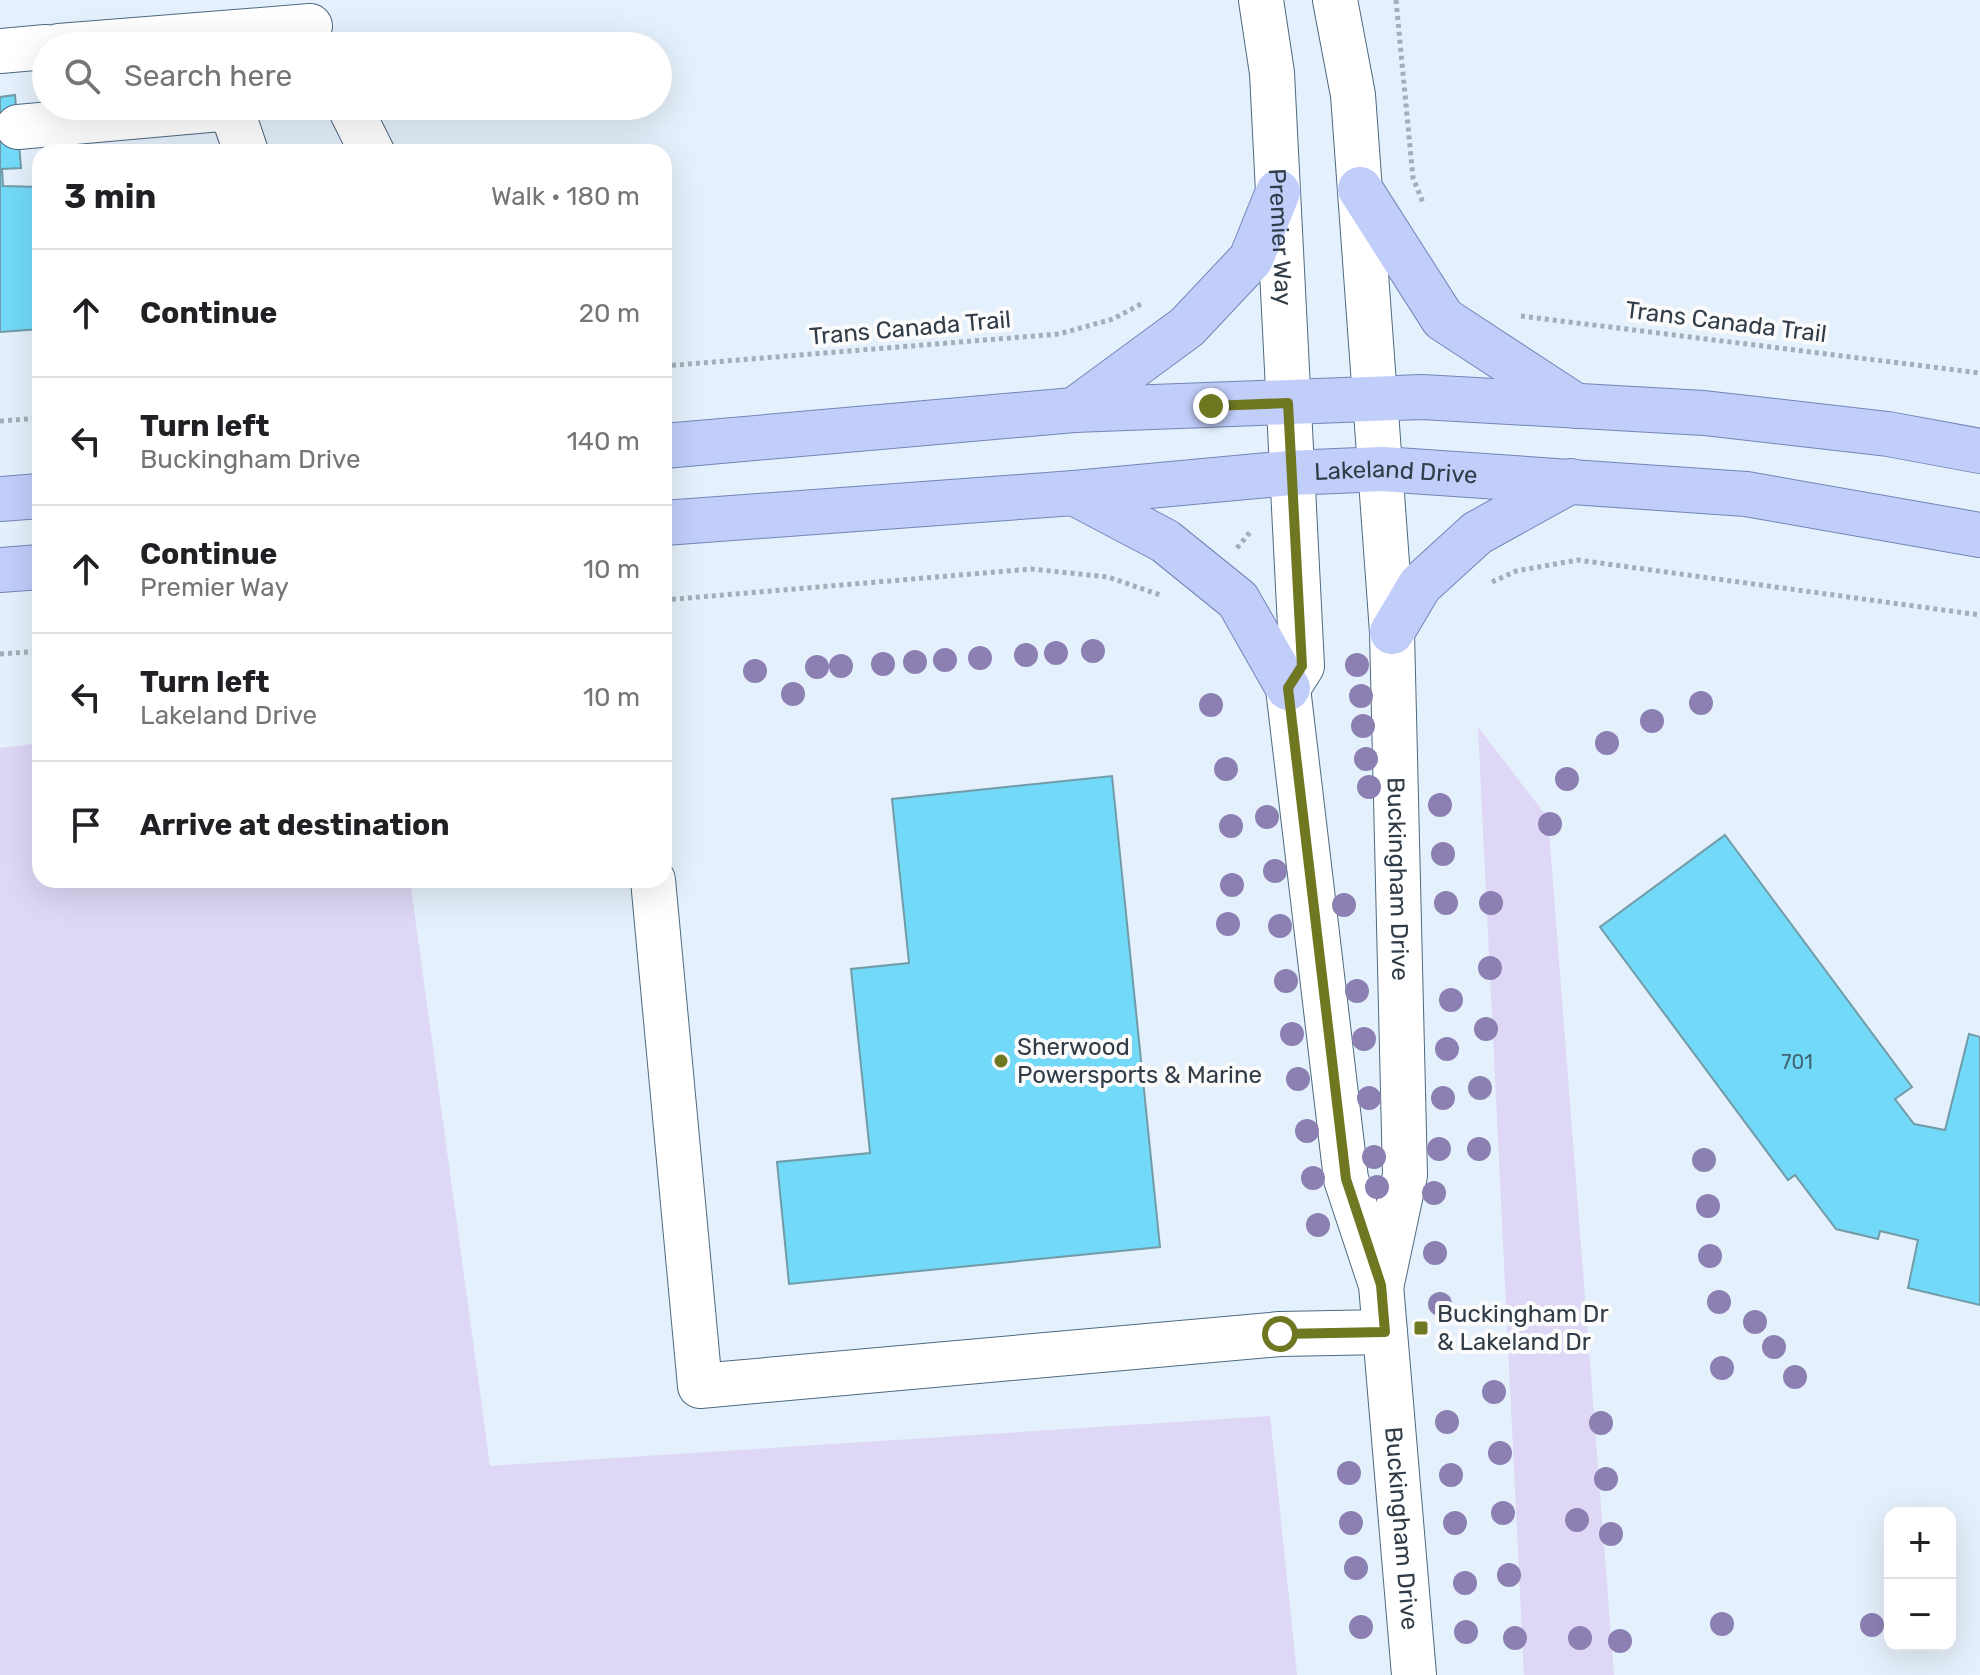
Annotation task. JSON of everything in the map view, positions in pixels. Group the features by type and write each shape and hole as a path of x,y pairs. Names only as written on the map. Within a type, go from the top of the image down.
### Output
{"main road":[{"path":"1360,189 1443,319 1576,406"},
{"path":"1074,410 1187,327 1251,259 1278,192"},
{"path":"672,445 1074,410 1376,398 1719,415 1888,434 1980,451"},
{"name":"Lakeland Drive","path":"672,522 1074,493 1290,473 1382,469 1746,494 1980,535"},
{"path":"1392,632 1420,585 1477,533 1571,481"},
{"path":"1074,493 1165,541 1238,600 1288,688"},
{"path":"0,499 32,497"},
{"path":"0,570 32,568"}],"street":[{"name":"Premier Way","path":"1261,0 1272,73 1290,473"},
{"path":"1335,0 1353,95 1382,469"},
{"path":"224,32 309,24"},
{"path":"0,51 32,48"},
{"path":"18,127 58,120"},
{"path":"235,120 243,144"},
{"path":"356,120 368,144"},
{"name":"Buckingham Drive","path":"1381,1285 1405,1175 1392,632 1382,469"},
{"name":"Buckingham Drive","path":"1290,473 1302,666 1288,688 1346,1179 1381,1285 1414,1675"},
{"path":"654,888 700,1386 1280,1334 1385,1332"}],"path":[{"path":"1396,0 1413,178 1429,217"},
{"name":"Trans Canada Trail","path":"672,365 1059,334 1113,319 1153,298"},
{"name":"Trans Canada Trail","path":"1508,310 1520,316 1980,373"},
{"path":"0,421 32,419"},
{"path":"1492,582 1516,571 1578,560 1980,615"},
{"path":"672,599 1031,569 1108,577 1168,598"},
{"path":"0,654 32,652"}],"shaded area":[{"path":"1478,727 1548,818 1614,1675 1524,1675"},
{"path":"32,744 32,888 411,888 490,1466 1270,1416 1297,1675 0,1675 0,748"}],"building":[{"path":"15,95 21,168 2,169 3,186 32,187 32,330 0,332 0,97"},
{"name":"Sherwood Powersports & Marine","path":"1112,776 1160,1247 789,1284 777,1162 870,1153 851,969 909,963 892,799"},
{"path":"1725,835 1912,1087 1895,1099 1914,1124 1945,1130 1969,1034 1980,1037 1980,1305 1908,1288 1918,1240 1880,1231 1878,1239 1836,1229 1795,1175 1788,1180 1600,927"}],"place":[{"name":"Sherwood Powersports & Marine","path":"1001,1061"},
{"name":"Buckingham Dr & Lakeland Dr","path":"1421,1328"}],"route":[{"path":"1211,406 1288,403 1302,666 1288,688 1346,1179 1381,1285 1385,1332 1280,1334"}]}
